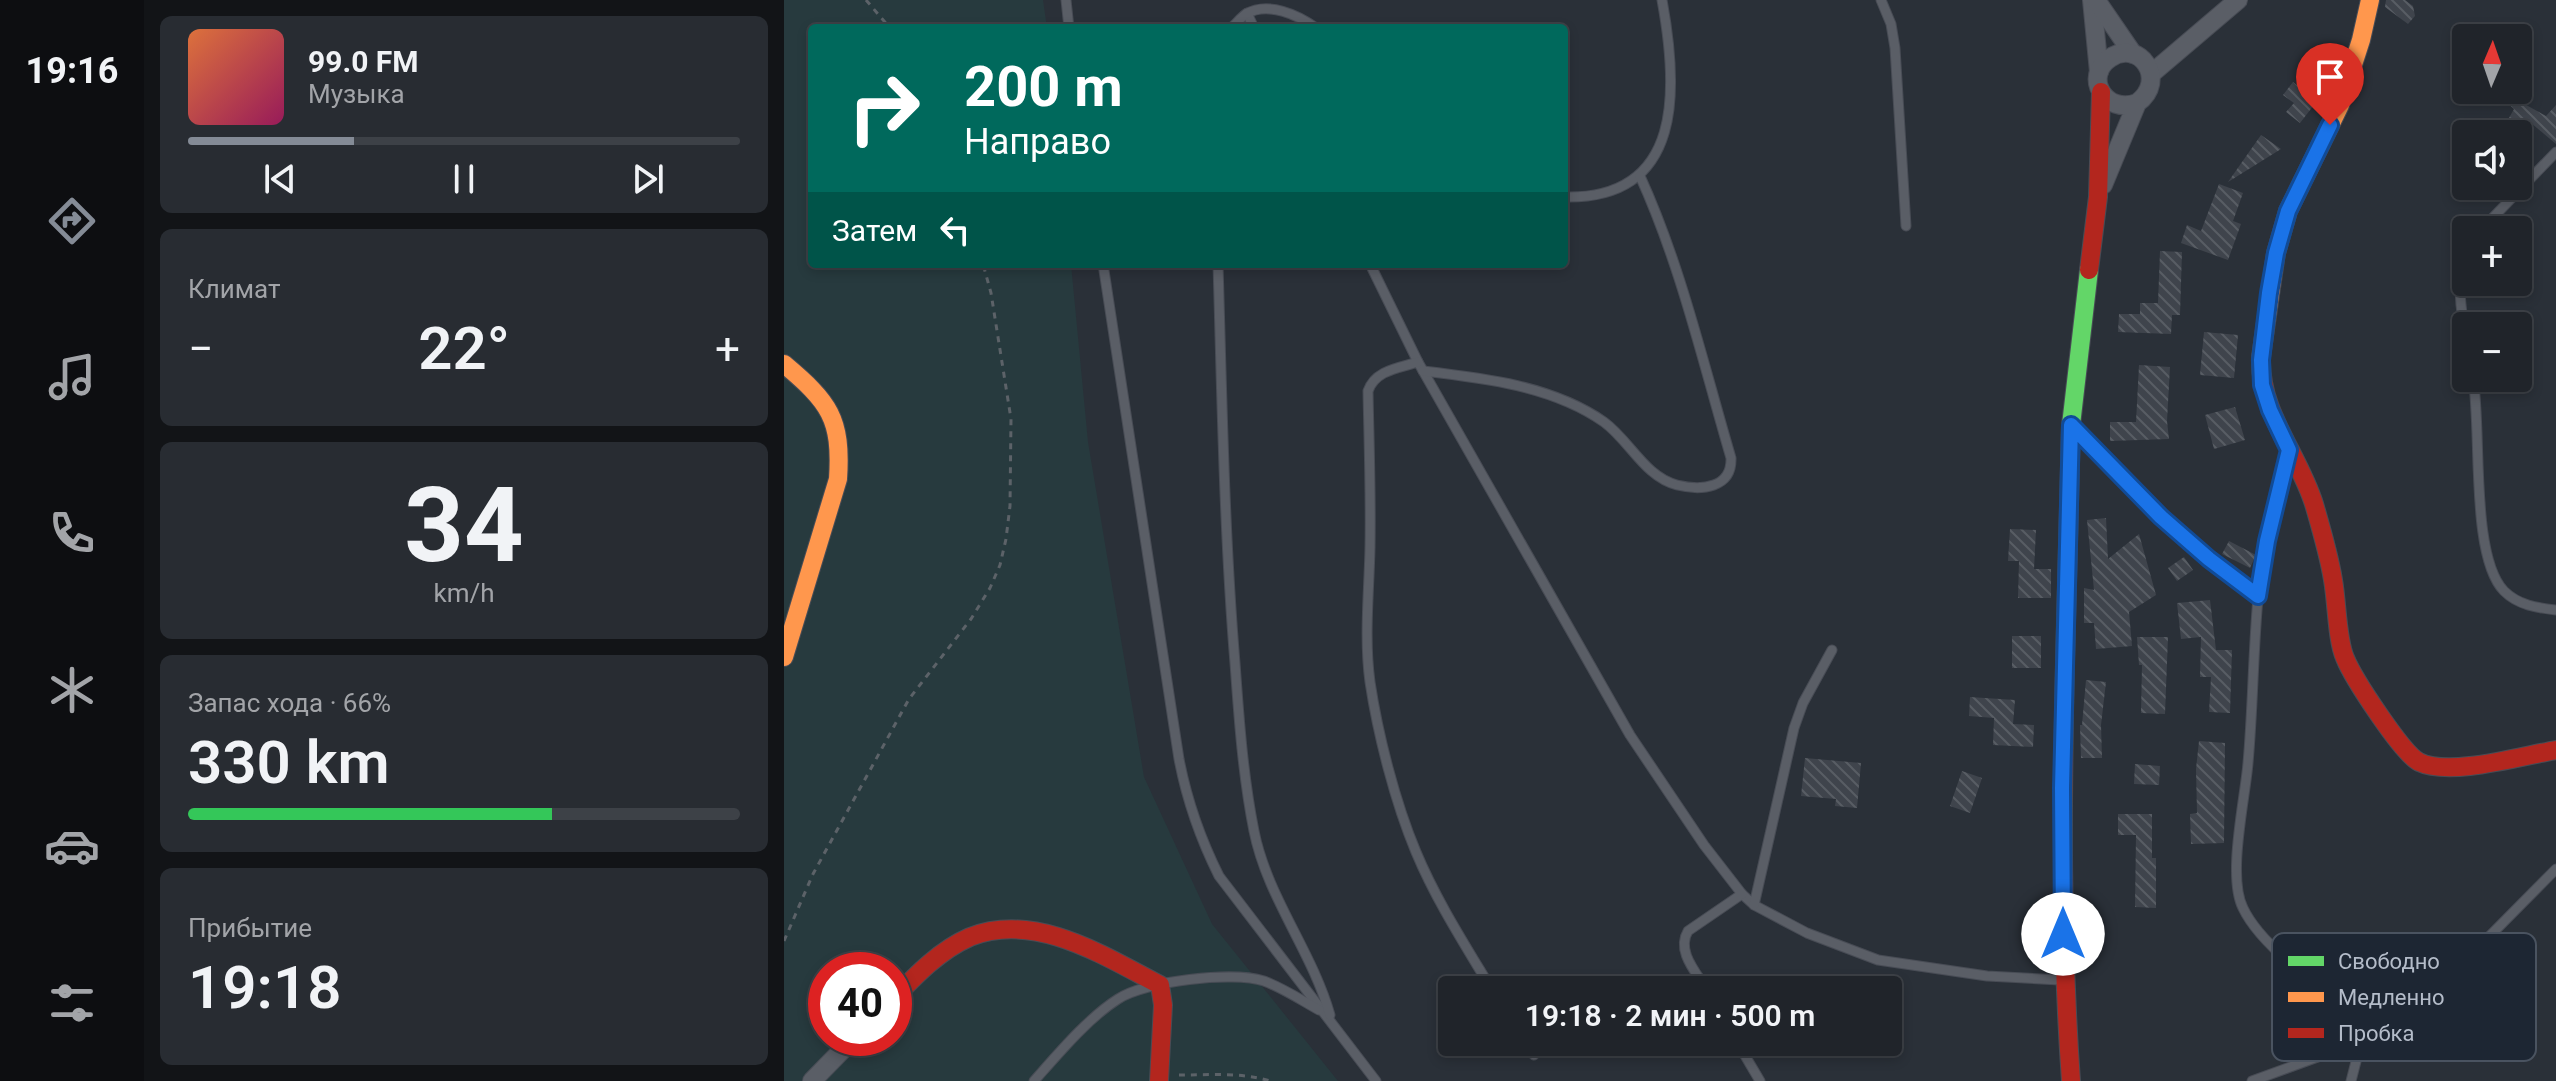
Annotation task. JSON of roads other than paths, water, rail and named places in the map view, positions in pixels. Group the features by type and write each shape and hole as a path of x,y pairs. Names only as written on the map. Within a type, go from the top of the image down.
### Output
{"street":[{"path":"2094,0 2151,74 2150,87 2137,103 2117,105 2105,98 2098,86 2094,0"},
{"path":"2151,74 2238,0"},
{"path":"2370,0 2340,105 2288,211 2271,279 2261,360 2262,385 2270,410 2313,501 2333,578 2344,657 2384,721 2415,760 2435,768 2454,768 2556,750"},
{"path":"2099,72 2112,56 2133,54"},
{"path":"2071,1081 2064,980 2062,788 2071,425 2098,197 2101,92"},
{"path":"2098,197 2137,103"},
{"path":"784,364 815,390 830,409 838,429 841,453 838,479 784,657"},
{"path":"912,982 949,950 972,936 996,929 1044,932 1160,985 1163,1005 1159,1078"},
{"path":"812,1081 836,1056"}],"lane":[{"path":"1066,0 1069,24"},
{"path":"1568,197 1608,192 1640,176 1660,145 1671,103 1672,73 1662,0"},
{"path":"1881,0 1891,24 1895,48 1906,226"},
{"path":"1235,24 1247,13 1273,10 1286,12 1308,24"},
{"path":"1247,13 1252,24"},
{"path":"2494,216 2556,152"},
{"path":"1484,976 1416,853 1379,728 1370,681 1367,636 1371,513 1368,391 1371,380 1381,374 1421,367 1526,389 1586,412 1613,429 1652,471 1666,481 1700,488 1727,478 1731,458 1680,277 1661,222 1640,176"},
{"path":"1104,268 1179,759 1193,817 1219,876 1376,1081"},
{"path":"1218,268 1228,584 1238,711 1254,831 1270,883 1321,989 1328,1018"},
{"path":"1372,268 1421,367 1630,735 1704,845 1742,894 1754,905 1807,933 1878,960 1987,976 2064,980"},
{"path":"2474,392 2483,532 2488,563 2496,581 2506,593 2523,604 2556,610"},
{"path":"2071,425 2161,517 2258,596"},
{"path":"2272,946 2254,928 2241,905 2236,884 2236,861 2248,760 2258,596 2267,541 2289,450"},
{"path":"1754,905 1794,728 1803,703 1832,650"},
{"path":"2494,933 2556,869"},
{"path":"1699,976 1683,949 1683,939 1688,931 1742,894"},
{"path":"1034,1081 1096,1017 1135,990 1198,978 1244,977 1278,987 1328,1018"},
{"path":"1745,1056 1760,1081"},
{"path":"2252,1081 2308,1061"},
{"path":"2351,1081 2356,1061"}]}
